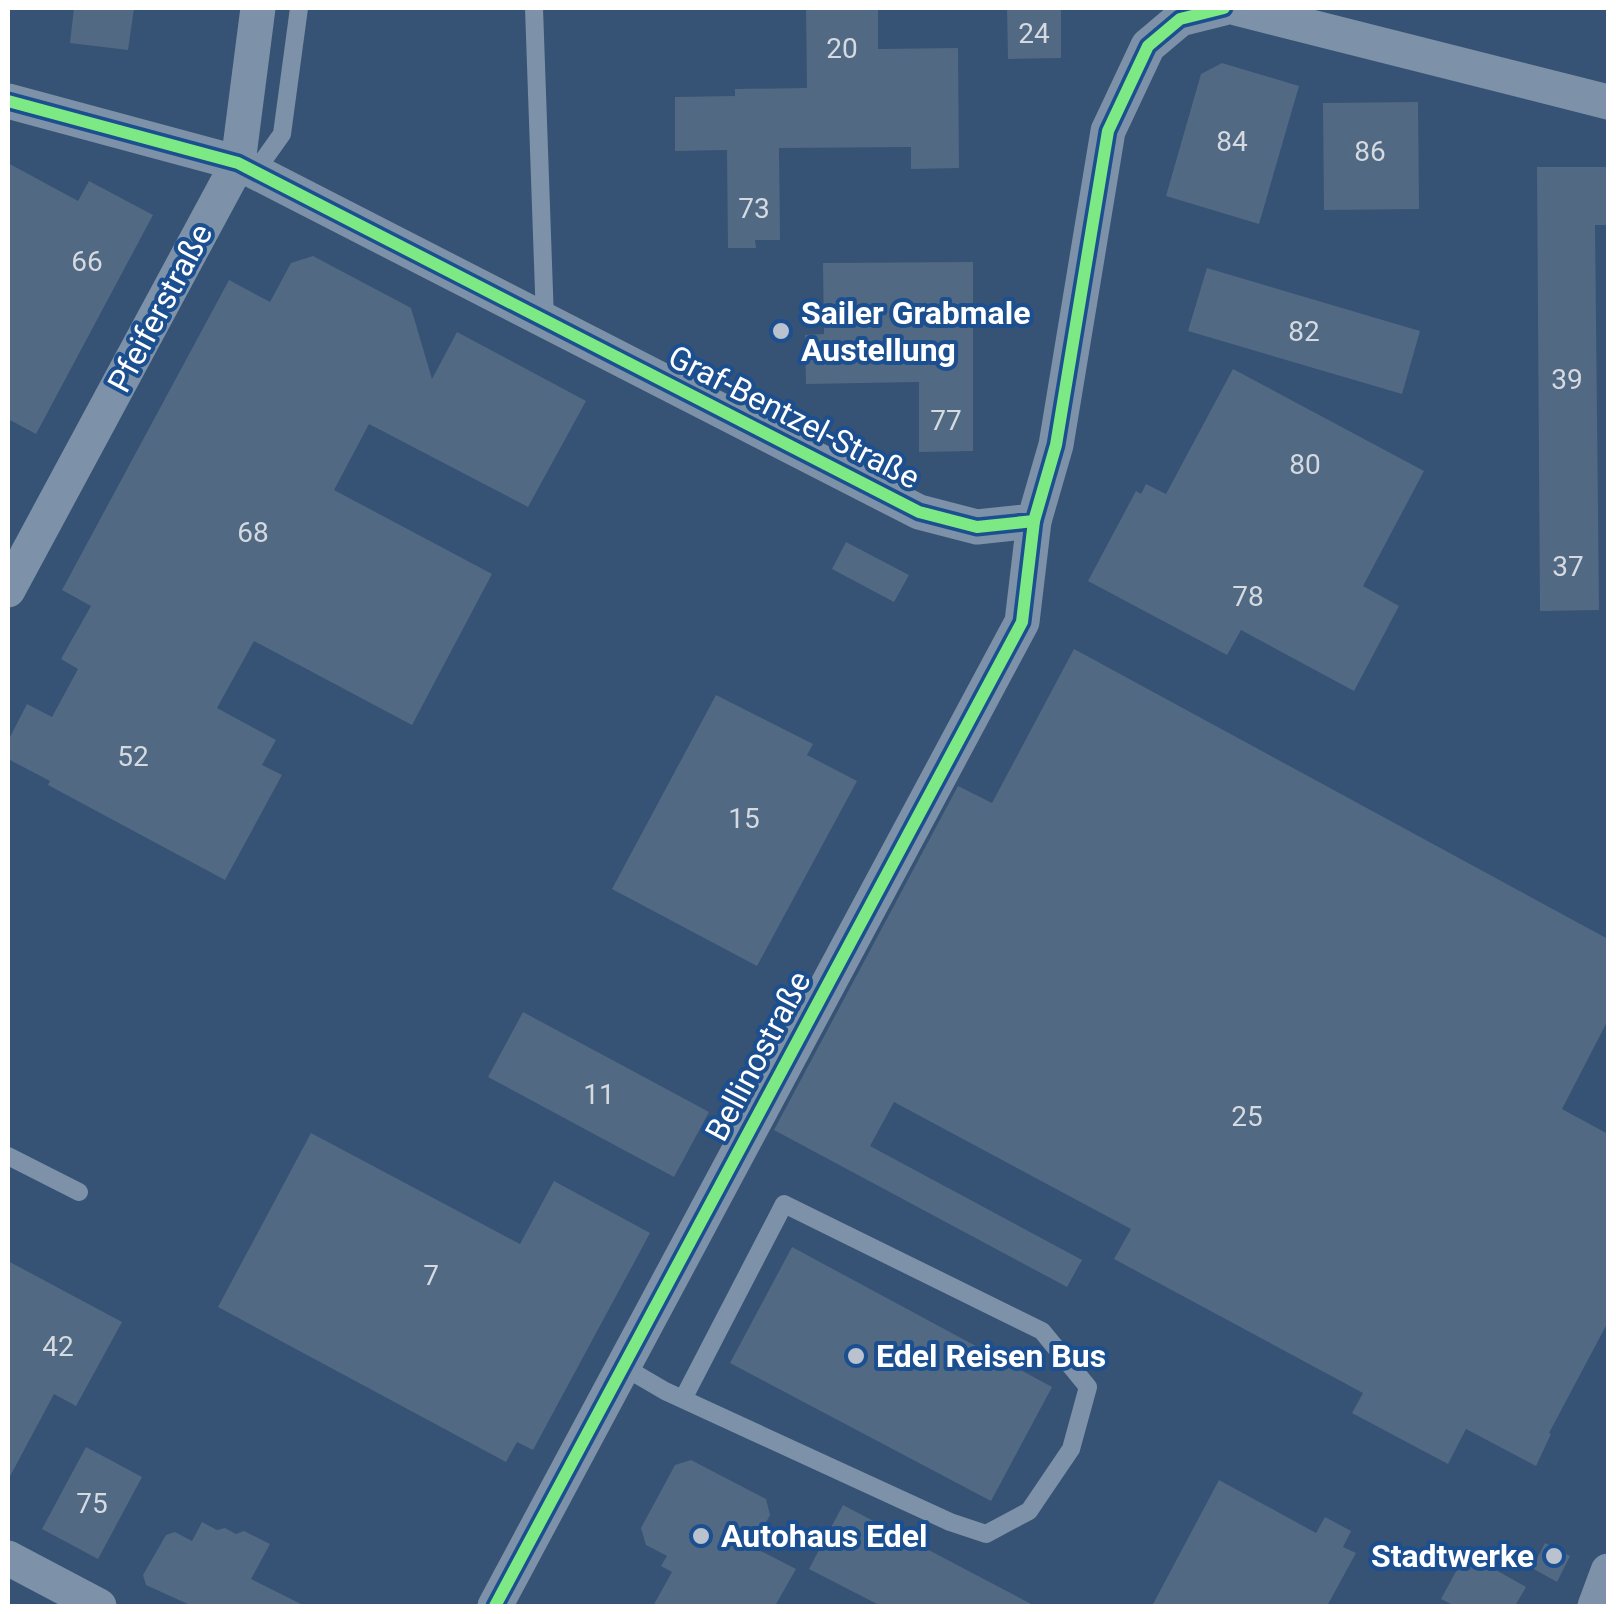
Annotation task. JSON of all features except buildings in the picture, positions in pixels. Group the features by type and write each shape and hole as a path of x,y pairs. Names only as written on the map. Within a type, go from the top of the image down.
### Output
{"street":[{"name":"Pfeiferstraße","path":"8,590 247,167 258,8"},
{"path":"1034,520 1056,446 1108,130 1148,46 1173,13 1224,8"},
{"path":"1236,8 1608,102"},
{"name":"Graf-Bentzel-Straße","path":"8,100 247,167 919,512 977,527 1034,520"},
{"name":"Bellinostraße","path":"495,1606 1022,622 1034,520"},
{"path":"8,1558 99,1606"},
{"path":"1595,1606 1608,1570"}],"lane":[{"path":"247,167 282,134 299,8"},
{"path":"534,8 545,320"},
{"path":"8,1156 79,1192"},
{"path":"624,1366 683,1399 950,1522 986,1534 1029,1511 1072,1448 1088,1387 1042,1331 784,1204 683,1399"}],"cycle path":[{"path":"8,101 238,163 919,512 977,527 1034,521 1056,445 1108,131 1148,46 1180,19 1224,8"},
{"path":"495,1606 1022,622 1034,521"}],"place":[{"name":"Sailer Grabmale Austellung","path":"781,331"},
{"name":"Edel Reisen Bus","path":"856,1356"},
{"name":"Autohaus Edel","path":"701,1536"},
{"name":"Stadtwerke","path":"1554,1556"}]}
